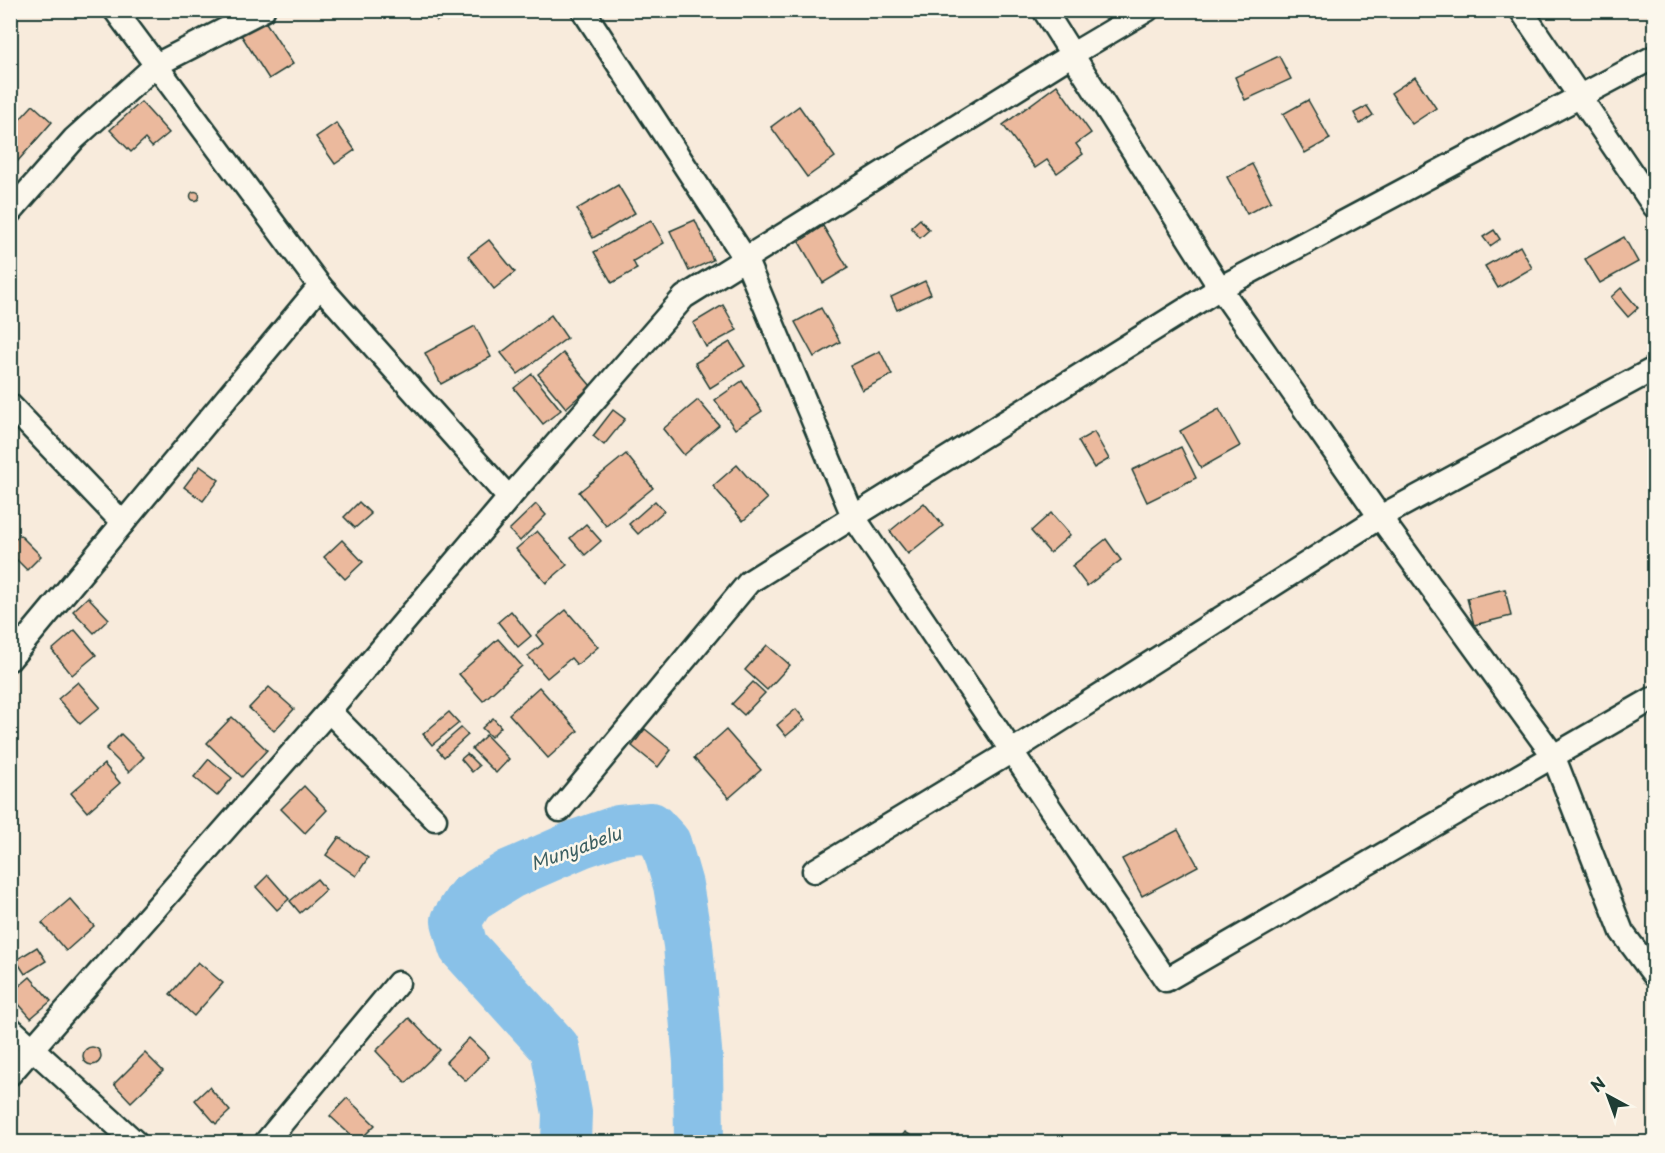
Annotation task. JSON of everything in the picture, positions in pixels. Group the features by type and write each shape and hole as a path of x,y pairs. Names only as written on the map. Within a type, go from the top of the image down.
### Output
{"street":[{"path":"116,10 320,286 509,498"},
{"path":"10,212 74,139 156,64 263,10"},
{"path":"583,10 746,258 853,516 1166,980 1654,698"},
{"path":"1044,10 1220,288 1380,517 1553,755 1622,932 1654,975"},
{"path":"10,1074 329,711 509,498 684,297 1147,10"},
{"path":"1521,10 1654,206"},
{"path":"560,810 749,582 1220,288 1654,57"},
{"path":"10,659 320,286"},
{"path":"814,871 1012,751 1380,517 1654,369"},
{"path":"10,405 123,522"},
{"path":"329,711 435,819"},
{"path":"266,1143 398,983"},
{"path":"10,1028 135,1143"}],"building":[{"path":"431,10 453,10 453,11 437,21"},
{"path":"261,15 293,64 269,79 238,30"},
{"path":"1279,56 1291,79 1245,100 1235,77"},
{"path":"1415,77 1436,108 1412,124 1391,93"},
{"path":"1057,85 1091,133 1076,144 1083,154 1057,173 1047,160 1035,168 1003,125"},
{"path":"1308,100 1330,139 1305,153 1283,114"},
{"path":"141,102 169,133 152,147 145,139 131,152 110,130"},
{"path":"33,105 52,122 10,170 10,130"},
{"path":"799,106 835,157 807,177 771,127"},
{"path":"1367,106 1373,115 1360,124 1354,113"},
{"path":"336,123 355,150 335,164 316,137"},
{"path":"1252,164 1271,201 1247,214 1227,177"},
{"path":"618,185 635,213 593,238 577,209"},
{"path":"195,192 199,196 195,200 191,196"},
{"path":"920,219 929,230 920,238 911,227"},
{"path":"651,220 664,243 633,261 637,269 612,283 594,252"},
{"path":"695,220 713,260 689,271 670,231"},
{"path":"823,226 848,268 823,283 799,242"},
{"path":"1494,230 1500,239 1490,246 1483,237"},
{"path":"1624,237 1638,262 1600,283 1585,259"},
{"path":"489,240 515,272 494,289 468,256"},
{"path":"1520,246 1532,268 1498,288 1485,266"},
{"path":"925,281 931,294 897,310 891,297"},
{"path":"1621,288 1638,308 1628,317 1611,297"},
{"path":"723,305 737,330 706,347 693,323"},
{"path":"821,308 840,342 814,357 795,322"},
{"path":"551,315 567,338 518,374 501,353"},
{"path":"475,326 491,357 441,384 425,353"},
{"path":"730,342 745,366 710,388 695,363"},
{"path":"880,351 892,375 862,390 850,366"},
{"path":"563,353 591,386 566,408 538,374"},
{"path":"532,374 561,410 543,424 514,388"},
{"path":"742,381 762,411 735,429 715,400"},
{"path":"698,400 719,425 684,455 663,429"},
{"path":"1219,409 1240,446 1201,468 1180,431"},
{"path":"613,410 625,419 604,445 593,436"},
{"path":"1094,432 1109,459 1094,468 1078,441"},
{"path":"1181,447 1196,478 1147,502 1132,470"},
{"path":"626,454 653,488 606,526 579,492"},
{"path":"737,465 767,499 743,521 713,486"},
{"path":"200,466 219,480 203,501 184,487"},
{"path":"655,501 664,511 638,534 629,524"},
{"path":"359,502 371,514 355,528 344,517"},
{"path":"924,503 943,526 908,554 890,531"},
{"path":"536,504 546,515 520,541 509,530"},
{"path":"1051,513 1070,535 1050,553 1031,531"},
{"path":"586,524 601,541 585,555 570,538"},
{"path":"537,531 567,565 546,583 516,549"},
{"path":"20,535 41,556 27,570 10,553 10,544"},
{"path":"1106,539 1121,560 1087,586 1072,566"},
{"path":"342,540 363,562 345,579 324,557"},
{"path":"1505,589 1511,616 1474,625 1467,598"},
{"path":"88,597 109,619 94,633 73,611"},
{"path":"566,610 598,647 577,665 571,658 547,678 528,656 543,644 536,635"},
{"path":"511,611 531,636 518,647 498,622"},
{"path":"75,630 96,655 72,675 52,650"},
{"path":"498,639 522,666 483,701 459,674"},
{"path":"767,645 790,665 767,690 745,670"},
{"path":"78,682 100,707 80,724 58,699"},
{"path":"753,682 765,693 744,715 732,704"},
{"path":"269,687 294,709 274,731 249,708"},
{"path":"539,687 578,731 548,758 509,714"},
{"path":"796,709 805,720 786,736 777,725"},
{"path":"449,712 459,723 432,745 423,734"},
{"path":"232,717 267,750 242,777 207,743"},
{"path":"493,718 501,727 491,737 482,728"},
{"path":"461,728 468,735 444,757 437,749"},
{"path":"645,729 671,750 658,767 632,746"},
{"path":"726,730 761,770 729,798 694,758"},
{"path":"121,734 144,757 129,772 106,749"},
{"path":"486,735 509,759 496,773 472,749"},
{"path":"467,754 479,766 472,772 461,759"},
{"path":"209,759 232,778 217,796 194,777"},
{"path":"104,764 120,783 87,812 71,793"},
{"path":"304,786 327,810 305,833 281,809"},
{"path":"1178,830 1198,866 1142,896 1122,859"},
{"path":"339,837 368,858 356,876 326,855"},
{"path":"268,875 289,899 277,910 256,887"},
{"path":"317,879 326,890 300,913 290,901"},
{"path":"70,899 94,926 66,951 42,923"},
{"path":"37,947 46,961 25,974 16,960"},
{"path":"198,962 223,983 194,1016 170,994"},
{"path":"30,977 51,1001 31,1018 10,994"},
{"path":"409,1018 440,1050 406,1083 376,1051"},
{"path":"469,1038 489,1057 466,1081 446,1062"},
{"path":"92,1047 98,1050 101,1056 98,1062 92,1065 86,1062 83,1056 86,1050"},
{"path":"145,1053 163,1071 131,1102 114,1084"},
{"path":"209,1087 230,1111 216,1124 195,1100"},
{"path":"347,1098 375,1125 358,1142 330,1116"},
{"path":"905,1132 921,1142 898,1142"}],"waterway":[{"name":"Munyabelu","path":"566,1142 567,1113 555,1048 463,947 456,921 470,899 510,874 581,843 619,830 651,827 666,843 678,885 688,945 698,1062 699,1142"}]}
